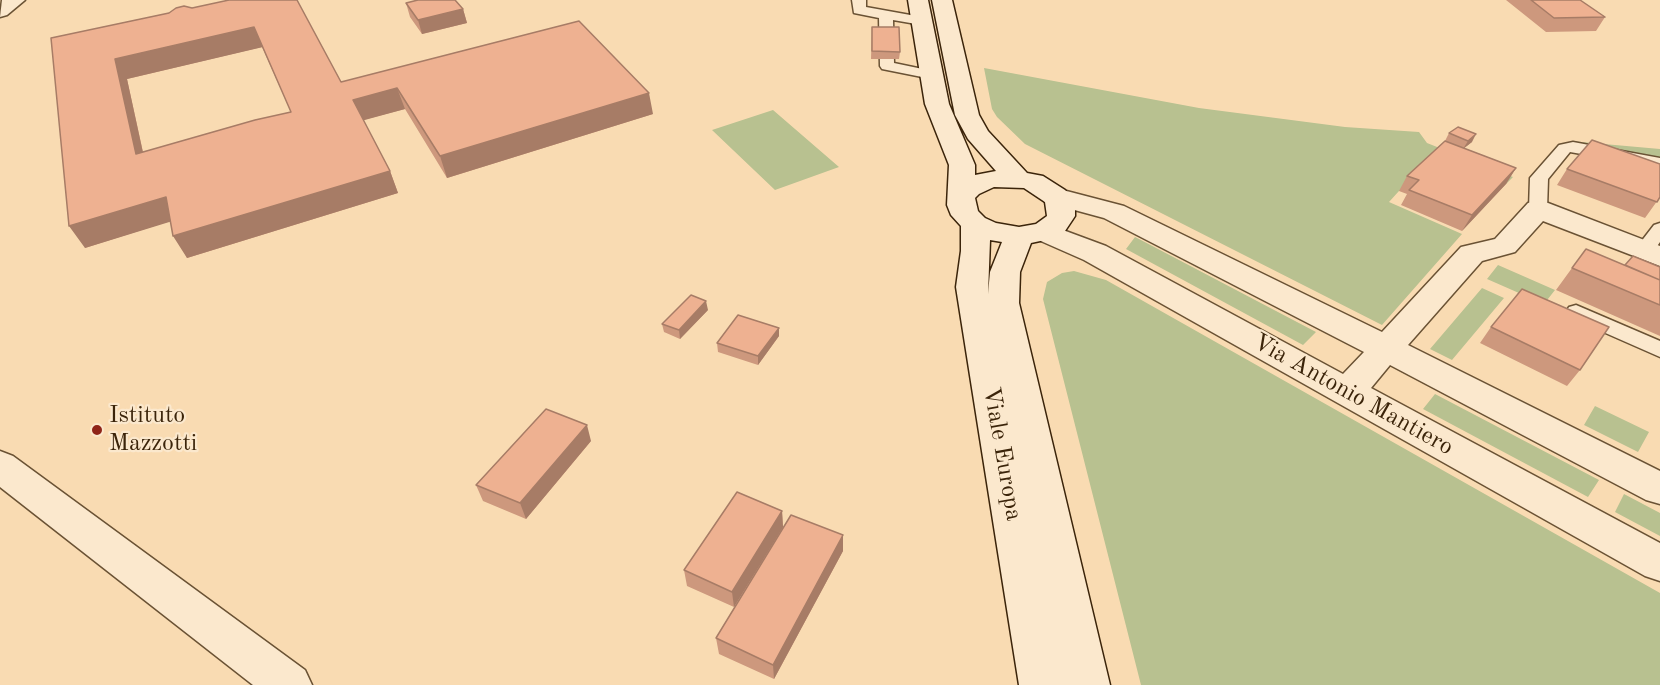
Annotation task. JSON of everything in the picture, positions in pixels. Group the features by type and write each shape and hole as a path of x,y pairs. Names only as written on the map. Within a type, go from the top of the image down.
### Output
{"main road":[{"path":"0,11 15,0"},
{"path":"942,0 967,115 977,134 1018,179"},
{"name":"Viale Europa","path":"920,10 937,104 962,165 976,251 971,287 1042,685"},
{"path":"1032,234 1003,235 969,210 969,188 984,181 1004,178 1018,179 1032,182 1055,196 1114,212 1660,489"},
{"name":"Viale Europa","path":"1055,196 1061,206 1061,216 1055,225 1032,234 1005,272 1003,303 1087,685"},
{"path":"1347,392 1472,254 1505,246 1538,209 1655,245"},
{"name":"Via Antonio Mantiero","path":"1032,234 1095,253 1660,563"},
{"path":"0,466 289,685"}],"lane":[{"path":"858,0 859,10 886,14 920,10"},
{"path":"886,14 888,66 932,75"},
{"path":"1538,209 1539,178 1565,148 1573,147 1660,163"},
{"path":"1576,312 1660,350"}],"green space":[{"path":"984,68 1199,108 1345,127 1419,132 1427,143 1513,177 1506,184 1399,191 1389,202 1462,234 1382,325 1025,144 997,117 992,109"},
{"path":"773,110 839,167 775,190 712,130"},
{"path":"1570,141 1660,149 1660,159"},
{"path":"1135,237 1316,332 1303,345 1126,249"},
{"path":"1498,265 1555,290 1544,304 1487,279"},
{"path":"1074,271 1106,280 1660,593 1660,685 1141,685 1043,299 1047,282 1062,273"},
{"path":"1482,288 1504,298 1452,360 1430,349"},
{"path":"1435,394 1599,480 1588,497 1423,409"},
{"path":"1595,406 1649,432 1638,452 1584,425"},
{"path":"1624,494 1660,513 1660,536 1615,512"}],"building":[{"path":"229,0 297,0 341,82 579,21 649,93 440,156 397,88 353,100 390,171 173,236 166,197 69,226 51,38 169,13 184,6 192,8","holes":["254,27 291,112 136,154 115,59"]},
{"path":"418,0 455,0 463,9 418,20 406,3"},
{"path":"1531,0 1580,0 1605,17 1554,18"},
{"path":"872,27 899,27 900,52 872,51"},
{"path":"1458,127 1476,134 1468,141 1449,133"},
{"path":"1592,140 1660,164 1660,197 1657,202 1567,169"},
{"path":"1445,141 1516,168 1472,215 1409,190 1419,180 1407,176"},
{"path":"1586,249 1660,280 1660,305 1572,268"},
{"path":"1633,256 1660,267 1660,280 1625,265"},
{"path":"1522,289 1609,327 1580,370 1491,327"},
{"path":"691,295 706,301 679,330 662,324"},
{"path":"738,315 779,328 758,356 717,343"},
{"path":"546,409 587,425 520,503 476,485"},
{"path":"737,492 782,511 732,592 684,570"},
{"path":"791,515 843,535 773,665 716,638"}],"place":[{"name":"Istituto Mazzotti","path":"97,430"}]}
